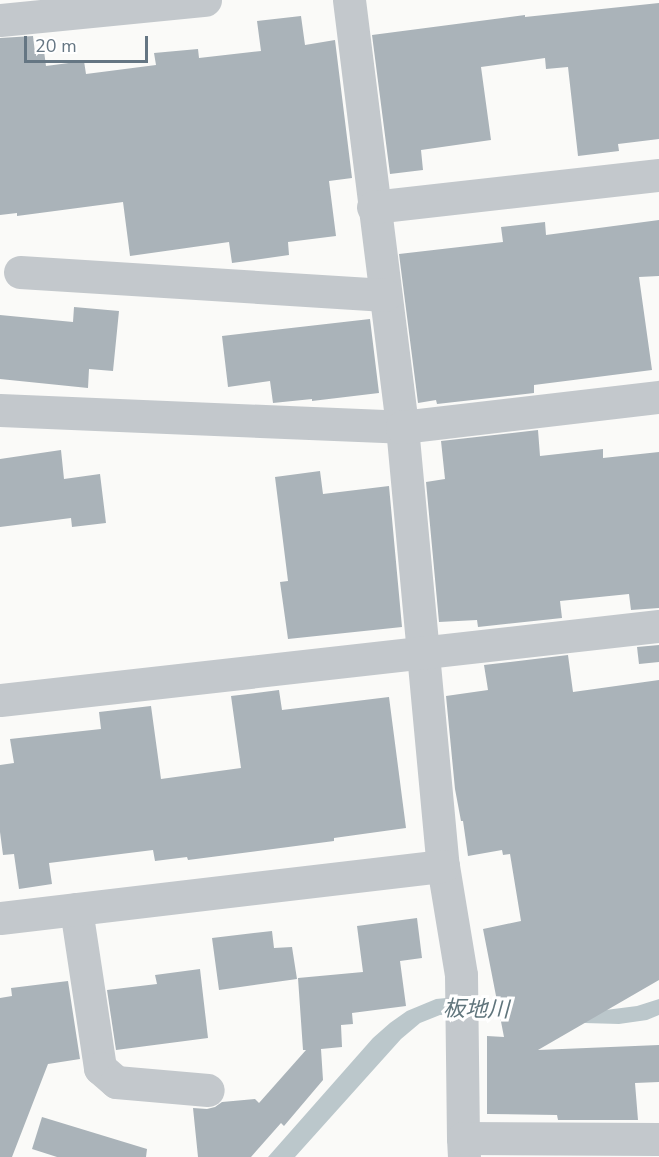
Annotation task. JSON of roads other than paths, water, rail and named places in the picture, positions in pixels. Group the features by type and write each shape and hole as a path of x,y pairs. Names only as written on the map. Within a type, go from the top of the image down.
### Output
{"street":[{"path":"0,20 205,0"},
{"path":"349,0 402,427 443,866 461,975 464,1147 659,1139"},
{"path":"373,207 659,175"},
{"path":"20,272 385,295"},
{"path":"0,410 402,427 659,397"},
{"path":"0,700 659,627"},
{"path":"0,918 443,866"},
{"path":"76,909 100,1068 116,1082 208,1089"}],"water":[{"name":"板地川","path":"457,997 590,1012 637,1006 659,999 659,1015 647,1020 619,1024 550,1022 477,1014 440,1015 420,1023 401,1039 295,1157 268,1157 373,1038 390,1023 407,1011 436,999"}]}
